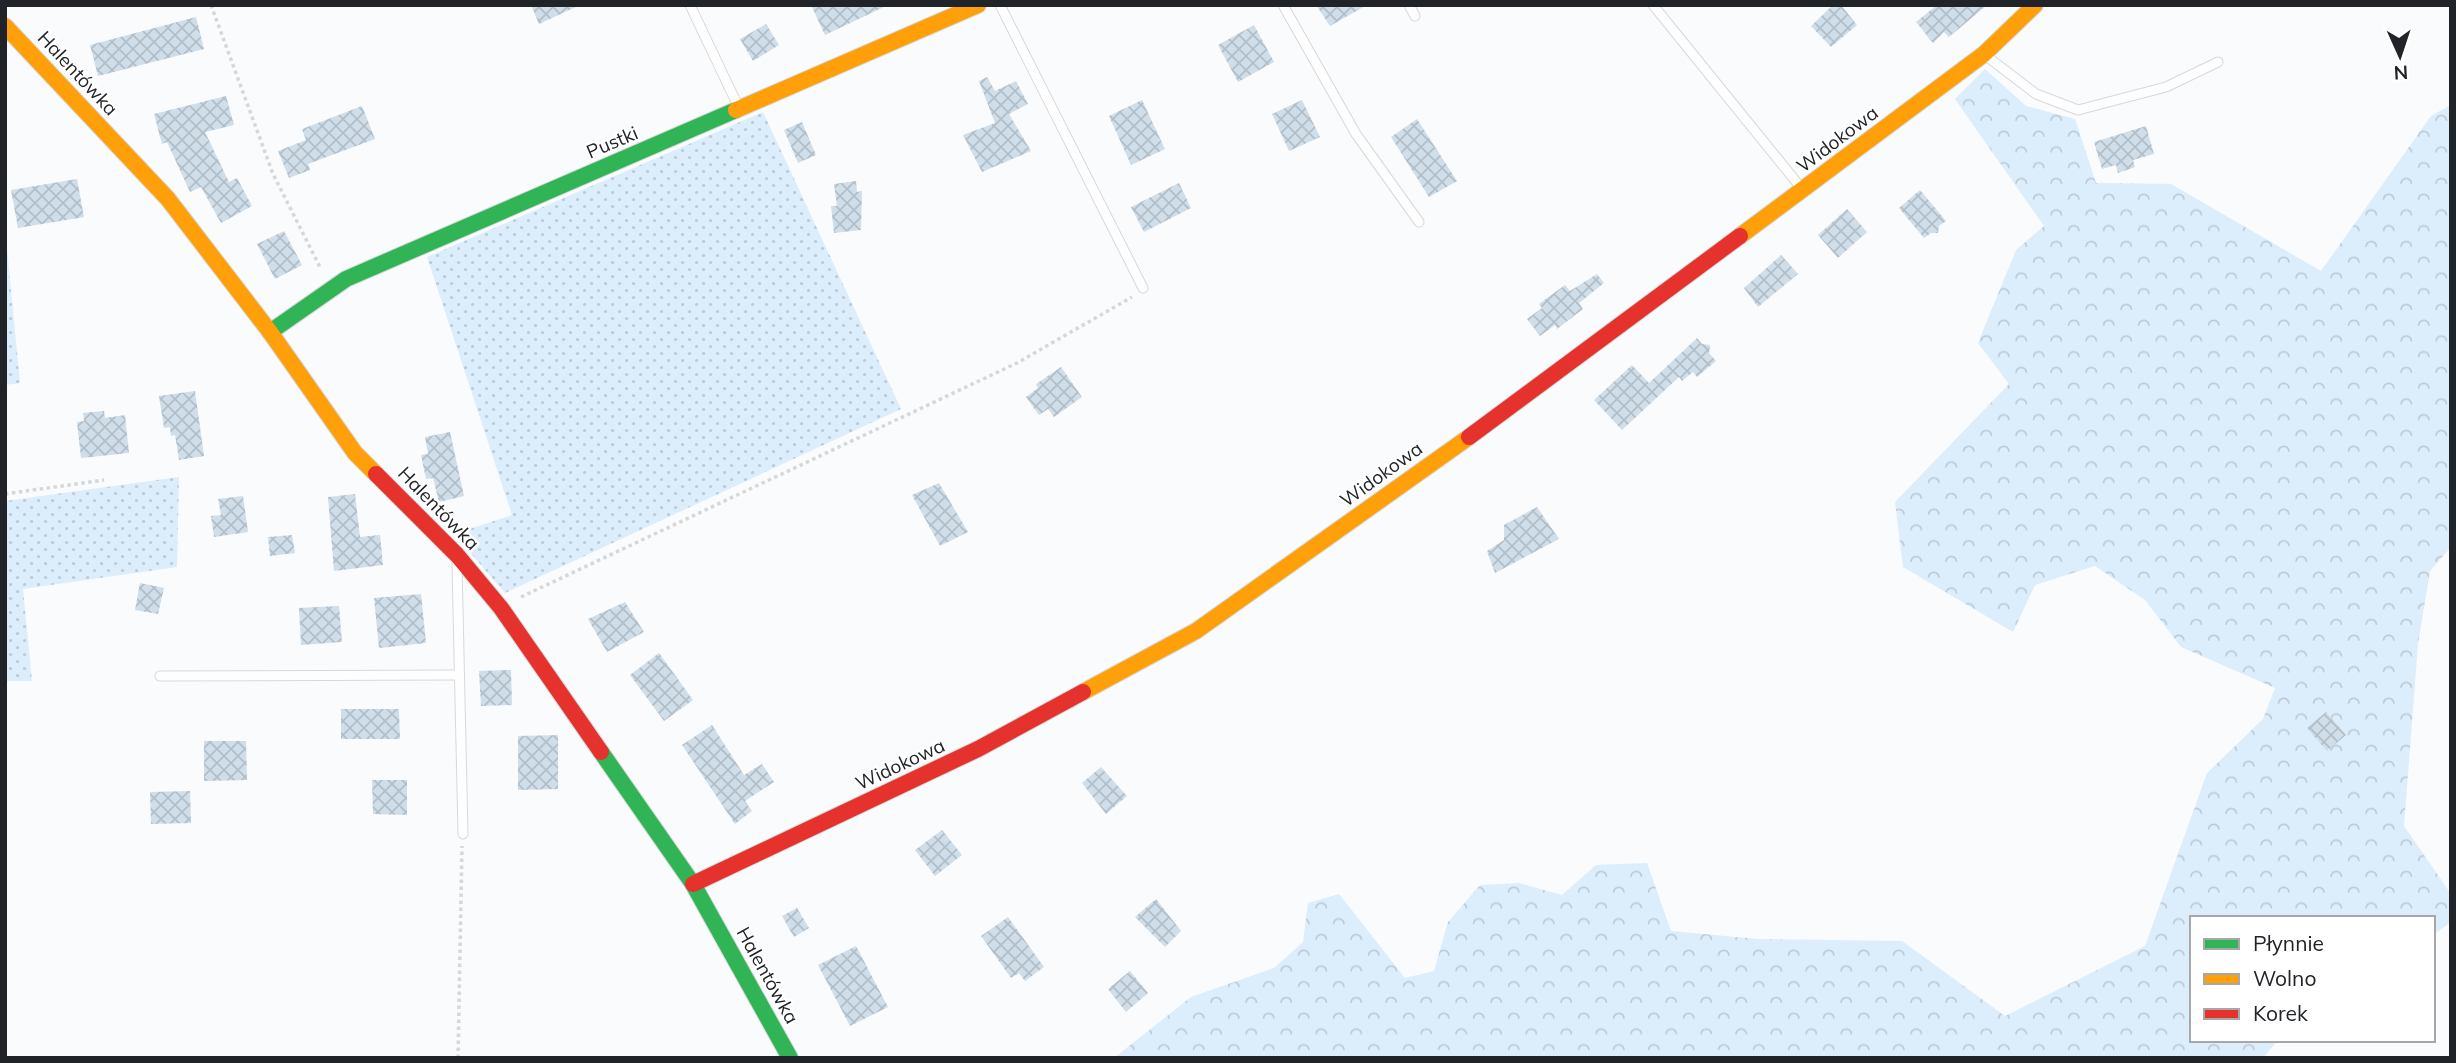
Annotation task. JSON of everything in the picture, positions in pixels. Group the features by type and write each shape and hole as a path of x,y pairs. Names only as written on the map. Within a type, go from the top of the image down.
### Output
{"street":[{"name":"Pustki","path":"270,332 346,279 978,5"},
{"name":"Widokowa","path":"693,884 978,750 1196,631 1393,493 1803,190 1984,54 2035,5"},
{"name":"Halentówka","path":"5,26 168,199 270,332 355,453 457,555 500,608 693,884 790,1058"}],"lane":[{"path":"690,5 740,110"},
{"path":"1000,5 1143,288"},
{"path":"1283,5 1356,134 1419,222"},
{"path":"1409,5 1415,16"},
{"path":"1653,5 1803,190"},
{"path":"1984,54 2036,94 2078,110 2165,87 2218,62"},
{"path":"457,555 463,834"},
{"path":"160,676 459,675"}],"path":[{"path":"211,5 273,174 331,289"},
{"path":"500,608 548,581 1017,363 1131,299 1143,288"},
{"path":"5,494 104,481"},
{"path":"458,1058 459,889 463,834"}],"green space":[{"path":"1985,69 2026,106 2075,119 2096,183 2171,184 2321,271 2431,116 2451,105 2451,547 2430,571 2418,644 2404,826 2451,894 2451,922 2435,934 2435,916 2190,916 2190,1042 2276,1042 2263,1058 1114,1058 1191,997 1274,968 1303,942 1308,903 1339,894 1405,978 1434,971 1448,922 1480,885 1519,883 1562,895 1596,865 1647,863 1671,931 1758,939 1902,941 2005,1016 2145,946 2207,773 2263,719 2275,688 2181,647 2145,600 2095,566 2035,585 2013,632 1903,567 1895,502 2009,384 1978,343 2016,250 2044,226 1955,99"},
{"path":"763,112 901,409 505,593 454,534 512,515 427,257"},
{"path":"5,228 20,383 5,385"},
{"path":"179,477 177,567 23,589 32,681 5,681 5,501"}],"building":[{"path":"531,5 580,5 539,24"},
{"path":"811,5 888,5 825,35"},
{"path":"1316,5 1367,5 1330,26"},
{"path":"1833,5 1841,5 1857,25 1831,47 1811,26"},
{"path":"1937,5 1987,5 1949,37 1944,32 1933,43 1916,22"},
{"path":"196,17 204,49 98,76 90,45"},
{"path":"766,24 779,45 753,61 740,39"},
{"path":"1254,25 1274,62 1238,82 1218,45"},
{"path":"987,77 995,91 1016,81 1028,104 1009,114 1031,151 982,172 963,135 995,123 979,81"},
{"path":"226,96 234,125 205,132 229,182 237,178 252,206 221,223 201,187 190,192 167,142 162,144 154,114"},
{"path":"1142,100 1165,149 1131,165 1109,116"},
{"path":"1302,100 1320,137 1289,151 1272,114"},
{"path":"362,106 375,139 308,164 310,170 289,178 278,151 306,140 302,129"},
{"path":"1417,119 1457,181 1429,197 1391,137"},
{"path":"802,122 816,155 798,163 784,130"},
{"path":"2146,126 2154,154 2133,160 2135,167 2118,173 2116,165 2102,169 2094,142"},
{"path":"77,179 84,217 18,228 11,190"},
{"path":"856,181 857,192 862,191 861,230 834,233 831,206 837,206 834,184"},
{"path":"1179,183 1191,208 1144,232 1131,207"},
{"path":"1920,190 1946,221 1939,226 1938,233 1931,233 1924,238 1899,208"},
{"path":"1847,209 1867,232 1838,258 1818,235"},
{"path":"284,231 302,265 275,279 257,244"},
{"path":"1781,255 1798,274 1758,307 1744,288"},
{"path":"1597,274 1604,283 1579,303 1583,309 1557,329 1555,325 1540,336 1527,319 1542,308 1539,304 1565,285 1570,291"},
{"path":"1697,338 1702,344 1710,345 1709,353 1716,361 1697,377 1693,372 1682,381 1679,377 1622,430 1594,400 1632,365 1649,383"},
{"path":"1061,367 1082,397 1054,417 1048,409 1039,415 1026,397 1038,388 1036,384"},
{"path":"195,391 204,456 179,460 175,435 171,436 170,427 164,428 159,396"},
{"path":"104,411 105,418 125,415 129,453 81,458 77,422 84,421 83,413"},
{"path":"450,432 464,496 439,502 433,478 426,479 421,455 428,454 425,437"},
{"path":"939,483 968,532 940,546 912,495"},
{"path":"355,494 360,537 380,535 383,565 334,571 328,497"},
{"path":"243,496 248,532 214,537 211,516 221,515 218,499"},
{"path":"1537,507 1559,539 1495,573 1487,551 1504,540 1504,525"},
{"path":"292,535 295,553 270,556 268,537"},
{"path":"140,583 164,588 158,614 135,610"},
{"path":"421,594 426,643 379,648 374,598"},
{"path":"625,602 644,632 607,652 588,619"},
{"path":"339,606 342,642 301,645 299,608"},
{"path":"659,653 693,700 664,721 630,675"},
{"path":"511,670 512,705 481,706 479,671"},
{"path":"341,709 399,709 400,739 341,739"},
{"path":"2326,712 2346,735 2327,751 2307,728"},
{"path":"712,725 744,775 762,764 774,782 745,801 752,811 735,824 682,745"},
{"path":"558,735 558,789 518,790 518,736"},
{"path":"204,741 246,741 247,780 204,781"},
{"path":"1101,767 1127,796 1106,814 1082,783"},
{"path":"372,780 407,780 407,815 373,814"},
{"path":"190,791 191,823 151,824 150,792"},
{"path":"942,830 962,855 935,876 915,850"},
{"path":"1156,899 1181,931 1165,947 1135,917"},
{"path":"797,908 809,928 794,937 782,916"},
{"path":"1008,917 1044,967 1025,981 1019,973 1011,978 981,936"},
{"path":"856,946 888,1007 850,1026 818,965"},
{"path":"1130,971 1148,993 1126,1012 1108,989"}],"traffic: fast":[{"path":"270,332 346,279 736,110"},
{"path":"601,752 693,884 790,1058"}],"traffic: slow":[{"path":"736,110 978,5"},
{"path":"1740,236 1984,54 2035,5"},
{"path":"5,26 168,199 270,332 355,453 376,474"},
{"path":"1083,692 1196,631 1469,437"}],"traffic: jam":[{"path":"1469,437 1740,236"},
{"path":"376,474 457,555 501,608 601,752"},
{"path":"693,884 978,749 1083,692"}]}
